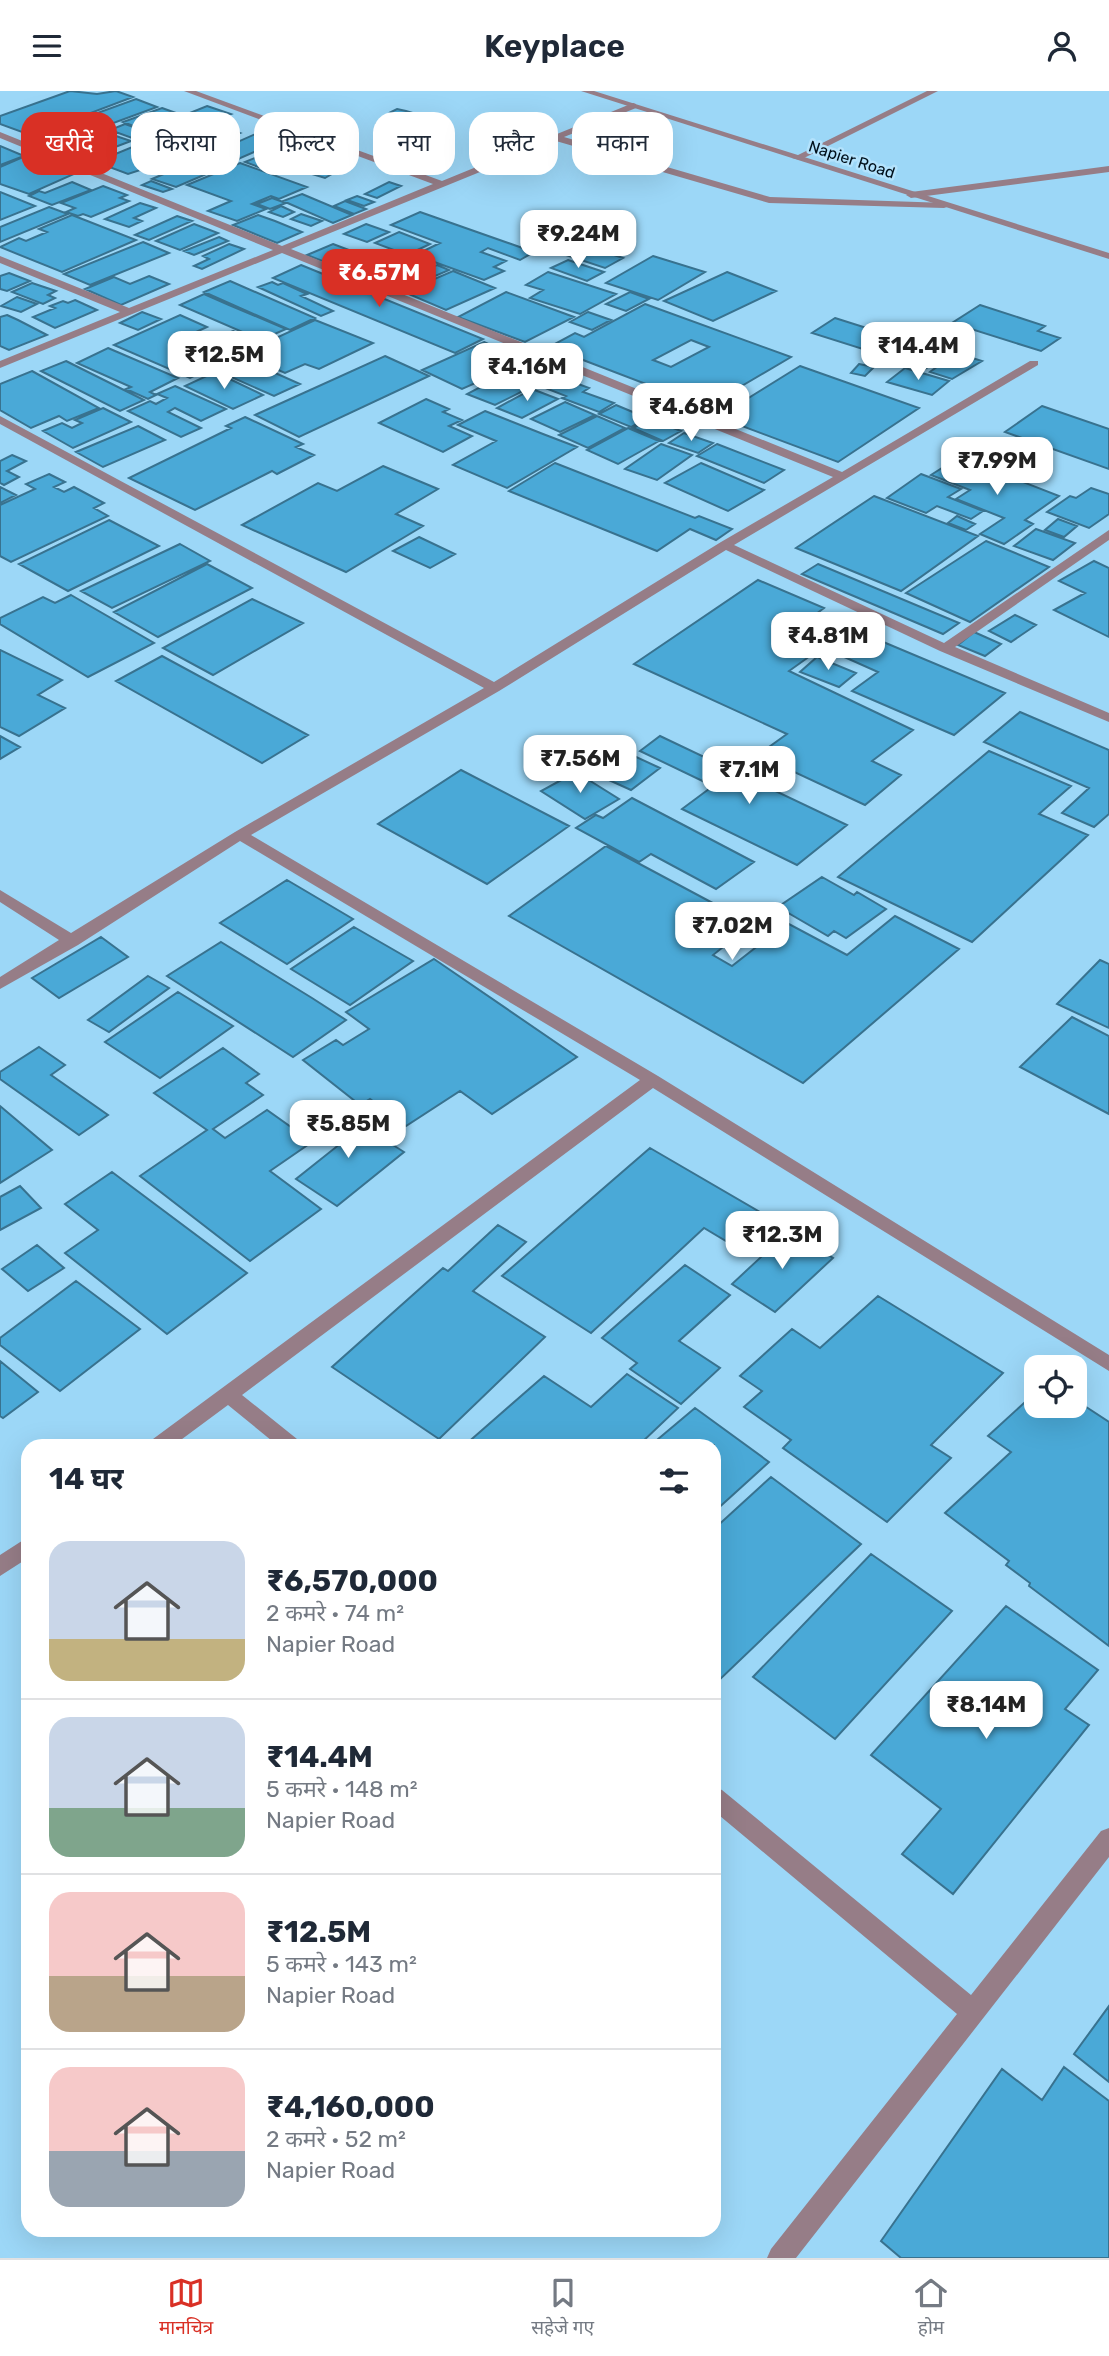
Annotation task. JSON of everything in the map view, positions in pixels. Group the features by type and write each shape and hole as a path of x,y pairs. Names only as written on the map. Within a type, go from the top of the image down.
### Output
{"street":[{"path":"188,91 442,184"},
{"name":"Napier Road","path":"585,91 1109,256"},
{"path":"797,157 934,91"},
{"path":"558,137 633,106"},
{"path":"0,135 843,477"},
{"path":"558,139 769,199 944,205"},
{"path":"910,195 1109,169"},
{"path":"0,365 469,173"},
{"path":"0,259 129,312"},
{"path":"0,984 240,835 494,688 725,545 1034,363"},
{"path":"0,419 494,688"},
{"path":"944,648 1109,534"},
{"path":"725,545 944,648 1109,718"},
{"path":"240,835 652,1080 1109,1364"},
{"path":"0,895 72,941"},
{"path":"168,1439 652,1080"},
{"path":"228,1394 283,1439"},
{"path":"0,1567 21,1551"},
{"path":"721,1803 973,2012"},
{"path":"780,2258 1109,1839"}],"building":[{"path":"70,91 97,94 116,91 133,97 93,112 21,112 21,132 0,124 0,116"},
{"path":"136,99 157,107 143,112 131,112 131,117 117,122 117,112 100,112"},
{"path":"207,106 225,112 192,112"},
{"path":"162,108 173,112 151,112"},
{"path":"125,124 131,126 131,138 117,133 117,127"},
{"path":"254,135 254,152 240,158 240,141"},
{"path":"117,136 131,141 117,146"},
{"path":"0,146 21,155 21,157 0,165"},
{"path":"131,148 131,173 117,170 117,153"},
{"path":"21,158 21,175 72,175 29,194 0,184 0,167"},
{"path":"254,158 254,165 245,162"},
{"path":"240,163 254,168 254,175 274,175 307,187 279,199 271,196 252,204 266,209 237,221 208,211 231,201 187,185 211,175 240,175"},
{"path":"161,175 204,175 176,187 152,179"},
{"path":"151,181 172,189 163,192 142,185"},
{"path":"72,182 91,190 52,205 29,196 39,191 45,193"},
{"path":"389,182 401,186 377,198 365,194"},
{"path":"103,186 127,195 120,198 129,201 91,217 66,212 75,208 61,203"},
{"path":"0,192 35,206 0,220"},
{"path":"302,194 352,215 333,223 283,201"},
{"path":"357,196 374,202 364,206 347,200"},
{"path":"272,198 286,203 270,209 257,204"},
{"path":"345,201 366,209 354,214 334,206"},
{"path":"140,203 156,208 134,218 142,221 129,227 105,219"},
{"path":"281,206 294,212 283,217 269,212"},
{"path":"49,207 68,214 0,242 0,227"},
{"path":"420,212 534,252 520,260 488,248 481,252 506,261 494,267 504,271 484,280 415,255 440,243 391,225"},
{"path":"301,214 322,221 311,226 291,219"},
{"path":"72,215 136,240 62,272 0,247 19,238 26,241 47,232 39,229"},
{"path":"258,215 302,232 277,243 233,225"},
{"path":"177,216 192,221 149,240 135,235"},
{"path":"194,224 218,233 180,250 156,241"},
{"path":"366,224 389,232 367,242 344,234"},
{"path":"399,232 430,244 407,255 375,243"},
{"path":"598,236 631,247 619,254 587,242"},
{"path":"219,237 228,241 194,255 184,251"},
{"path":"143,242 169,253 90,285 64,274"},
{"path":"575,242 623,258 605,268 557,252"},
{"path":"229,244 244,249 202,269 194,266 209,259 203,256"},
{"path":"333,244 407,272 381,284 307,255"},
{"path":"653,256 705,272 658,300 606,283"},
{"path":"568,260 604,272 587,281 551,268"},
{"path":"301,265 483,339 455,353 273,278"},
{"path":"437,265 449,270 433,277 421,271"},
{"path":"453,271 495,288 446,310 404,292"},
{"path":"548,272 616,294 580,314 530,298 543,290 526,285"},
{"path":"727,272 776,291 713,321 664,301"},
{"path":"9,273 30,281 7,291 0,289 0,276"},
{"path":"412,274 426,279 399,291 386,286"},
{"path":"149,276 169,284 121,305 85,289 114,277 130,284"},
{"path":"230,281 315,318 290,330 204,292"},
{"path":"272,282 278,285 283,283 307,294 301,296 333,311 321,316 258,287"},
{"path":"32,283 56,291 48,295 55,298 43,304 12,292"},
{"path":"506,292 574,317 525,342 458,317"},
{"path":"630,292 649,299 626,311 606,304"},
{"path":"204,294 286,329 261,340 180,305"},
{"path":"17,297 37,304 21,312 1,306"},
{"path":"75,300 97,310 55,328 33,317 55,308 50,306"},
{"path":"645,304 791,357 706,407 549,347 575,333 584,337","holes":["691,340 709,347 671,367 653,360"]},
{"path":"980,305 1045,326 1038,331 1060,338 1041,351 952,323"},
{"path":"142,312 161,319 138,330 120,323"},
{"path":"588,312 611,320 592,330 570,322"},
{"path":"7,315 47,335 9,350 0,346 0,317"},
{"path":"180,315 207,327 196,332 244,352 236,356 250,362 223,374 210,368 190,378 114,345"},
{"path":"835,318 892,336 869,351 812,333"},
{"path":"315,320 373,343 319,369 305,364 285,373 253,359 264,354 252,349"},
{"path":"233,331 259,343 242,350 216,338"},
{"path":"484,342 525,361 462,389 422,370"},
{"path":"925,343 982,361 952,379 930,372 938,366 906,356"},
{"path":"108,348 178,378 150,392 156,395 148,399 126,389 131,387 77,363"},
{"path":"385,356 429,376 299,437 255,415"},
{"path":"897,356 928,367 922,371 890,360"},
{"path":"66,361 144,400 120,411 41,371"},
{"path":"255,364 300,384 274,396 229,376"},
{"path":"525,364 589,388 583,392 614,403 599,412 507,373"},
{"path":"859,364 874,367 865,376 851,373"},
{"path":"800,366 919,408 838,462 718,417"},
{"path":"905,368 949,381 932,395 887,382"},
{"path":"32,371 99,408 67,421 59,416 31,428 0,410 0,384"},
{"path":"215,372 263,395 233,409 185,386"},
{"path":"503,375 531,387 495,405 467,394"},
{"path":"175,386 226,409 201,421 175,408 168,412 201,428 181,437 128,411 150,401 156,404 167,398 157,394"},
{"path":"532,389 558,399 522,418 497,408"},
{"path":"426,399 449,409 443,412 462,420 449,426 472,436 443,452 379,423"},
{"path":"565,402 595,415 560,432 531,419"},
{"path":"616,405 647,418 631,427 599,414"},
{"path":"1042,406 1109,429 1109,469 1005,432"},
{"path":"103,408 131,422 73,448 43,431 62,423 72,428 82,423 75,420"},
{"path":"485,411 577,447 507,488 453,465 496,441 458,425"},
{"path":"597,416 625,428 588,448 559,435"},
{"path":"245,417 303,444 296,447 314,455 277,474 272,471 195,510 129,478 231,428 226,426"},
{"path":"650,419 681,431 663,441 633,428"},
{"path":"138,426 165,440 103,467 76,452"},
{"path":"628,428 659,441 618,464 587,450"},
{"path":"684,433 713,443 698,453 669,443"},
{"path":"661,444 692,455 657,480 625,469"},
{"path":"717,444 784,470 764,483 697,456"},
{"path":"12,455 26,461 7,471 19,477 4,485 0,483 0,461"},
{"path":"959,457 1059,496 1025,520 1033,524 1004,544 980,534 1004,518 956,499 970,490 931,475"},
{"path":"555,463 695,518 699,516 732,529 716,540 690,529 657,551 509,491"},
{"path":"701,463 764,490 728,511 665,483"},
{"path":"383,466 438,489 396,514 423,526 346,572 242,525 318,483 337,491"},
{"path":"49,474 65,482 54,487 64,492 74,487 104,503 94,508 108,516 11,562 0,556 0,505 35,489 26,484"},
{"path":"921,474 961,489 948,497 983,511 971,519 937,506 926,513 887,498"},
{"path":"0,487 16,495 0,503"},
{"path":"1091,488 1109,494 1109,514 1089,528 1047,512 1070,496 1076,498"},
{"path":"874,496 978,536 901,591 796,548"},
{"path":"957,516 975,524 966,530 948,523"},
{"path":"1058,519 1077,526 1064,537 1045,530"},
{"path":"109,520 159,546 68,591 19,564"},
{"path":"1036,529 1075,543 1053,560 1014,546"},
{"path":"419,537 455,554 430,568 393,551"},
{"path":"986,541 1049,567 970,622 906,593"},
{"path":"180,544 210,561 112,608 81,591"},
{"path":"1094,561 1109,568 1109,637 1054,610 1085,593 1059,581"},
{"path":"207,564 252,588 158,637 114,612"},
{"path":"818,564 959,623 943,634 802,574"},
{"path":"758,580 824,608 812,617 832,626 812,640 824,646 789,671 913,730 872,761 901,775 865,805 758,755 787,734 634,664"},
{"path":"71,595 154,643 88,677 0,624 0,618 43,597 55,603"},
{"path":"252,599 303,623 213,675 163,648"},
{"path":"1015,615 1036,625 1011,642 989,631"},
{"path":"974,632 1001,644 985,656 958,645"},
{"path":"869,636 1005,693 954,735 852,691 878,672 842,656"},
{"path":"0,650 62,680 38,695 65,708 19,736 0,727"},
{"path":"162,656 308,735 262,763 116,681"},
{"path":"817,657 856,673 839,687 800,672"},
{"path":"1020,712 1109,750 1109,814 1094,827 1062,813 1089,788 984,742"},
{"path":"0,736 20,747 0,759"},
{"path":"660,736 847,825 797,865 682,809 713,786 640,751"},
{"path":"608,744 660,768 631,790 578,766"},
{"path":"989,751 1071,786 1039,814 1088,835 972,942 838,877"},
{"path":"461,770 569,826 487,884 378,824"},
{"path":"576,772 619,799 585,819 541,791"},
{"path":"632,798 754,862 716,889 651,854 639,862 576,828 596,815 603,818"},
{"path":"606,846 752,924 713,955 732,966 787,923 847,955 895,916 959,949 803,1083 509,916"},
{"path":"822,877 854,895 857,892 886,909 846,938 834,931 828,936 778,907"},
{"path":"287,880 353,919 287,964 220,923"},
{"path":"354,927 413,961 350,1005 291,969"},
{"path":"101,937 128,957 59,998 32,978"},
{"path":"221,942 346,1020 293,1057 167,976"},
{"path":"434,959 577,1057 492,1114 460,1091 406,1126 370,1099 360,1105 303,1060 336,1040 343,1045 369,1029 346,1012"},
{"path":"1100,960 1109,964 1109,1028 1057,1004"},
{"path":"148,976 169,988 109,1032 88,1020"},
{"path":"178,992 233,1026 160,1078 105,1042"},
{"path":"1072,1017 1109,1036 1109,1114 1020,1067"},
{"path":"39,1047 65,1065 51,1075 108,1115 79,1135 0,1079 0,1072"},
{"path":"223,1048 259,1074 246,1083 263,1095 213,1129 225,1138 267,1110 312,1142 270,1171 321,1209 250,1261 140,1176 207,1130 154,1093"},
{"path":"0,1106 52,1150 0,1183"},
{"path":"341,1112 404,1152 337,1206 296,1179 340,1144 317,1131"},
{"path":"650,1148 772,1219 741,1250 704,1228 591,1333 502,1276"},
{"path":"112,1172 247,1273 167,1334 65,1253 98,1230 65,1204"},
{"path":"20,1186 41,1208 0,1230 0,1197"},
{"path":"498,1225 526,1242 473,1291 545,1337 439,1439 332,1367 443,1268 448,1271"},
{"path":"789,1231 833,1258 775,1312 732,1284"},
{"path":"37,1245 64,1268 28,1291 2,1269"},
{"path":"685,1265 730,1295 679,1341 720,1368 681,1404 630,1369 637,1363 602,1338"},
{"path":"76,1281 140,1329 60,1391 0,1345 0,1338"},
{"path":"878,1296 1003,1373 931,1445 951,1458 887,1522 783,1448 791,1440 744,1407 762,1391 740,1376 792,1329 820,1348"},
{"path":"0,1361 38,1392 3,1418 0,1416"},
{"path":"627,1374 678,1408 645,1439 472,1439 544,1376 591,1407"},
{"path":"1024,1403 1024,1418 1087,1418 1087,1408 1109,1422 1109,1646 1029,1586 1030,1583 1006,1565 1009,1561 945,1513 1011,1452 988,1436"},
{"path":"695,1408 769,1462 721,1506 721,1439 658,1439"},
{"path":"771,1477 861,1544 721,1678 721,1523"},
{"path":"871,1554 952,1611 835,1739 753,1677"},
{"path":"1006,1606 1098,1670 1065,1709 1089,1725 953,1894 902,1854 941,1809 871,1755"},
{"path":"1109,2006 1109,2082 1074,2054"},
{"path":"1064,2067 1109,2101 1109,2258 901,2258 881,2241 1002,2069 1042,2100"}]}
